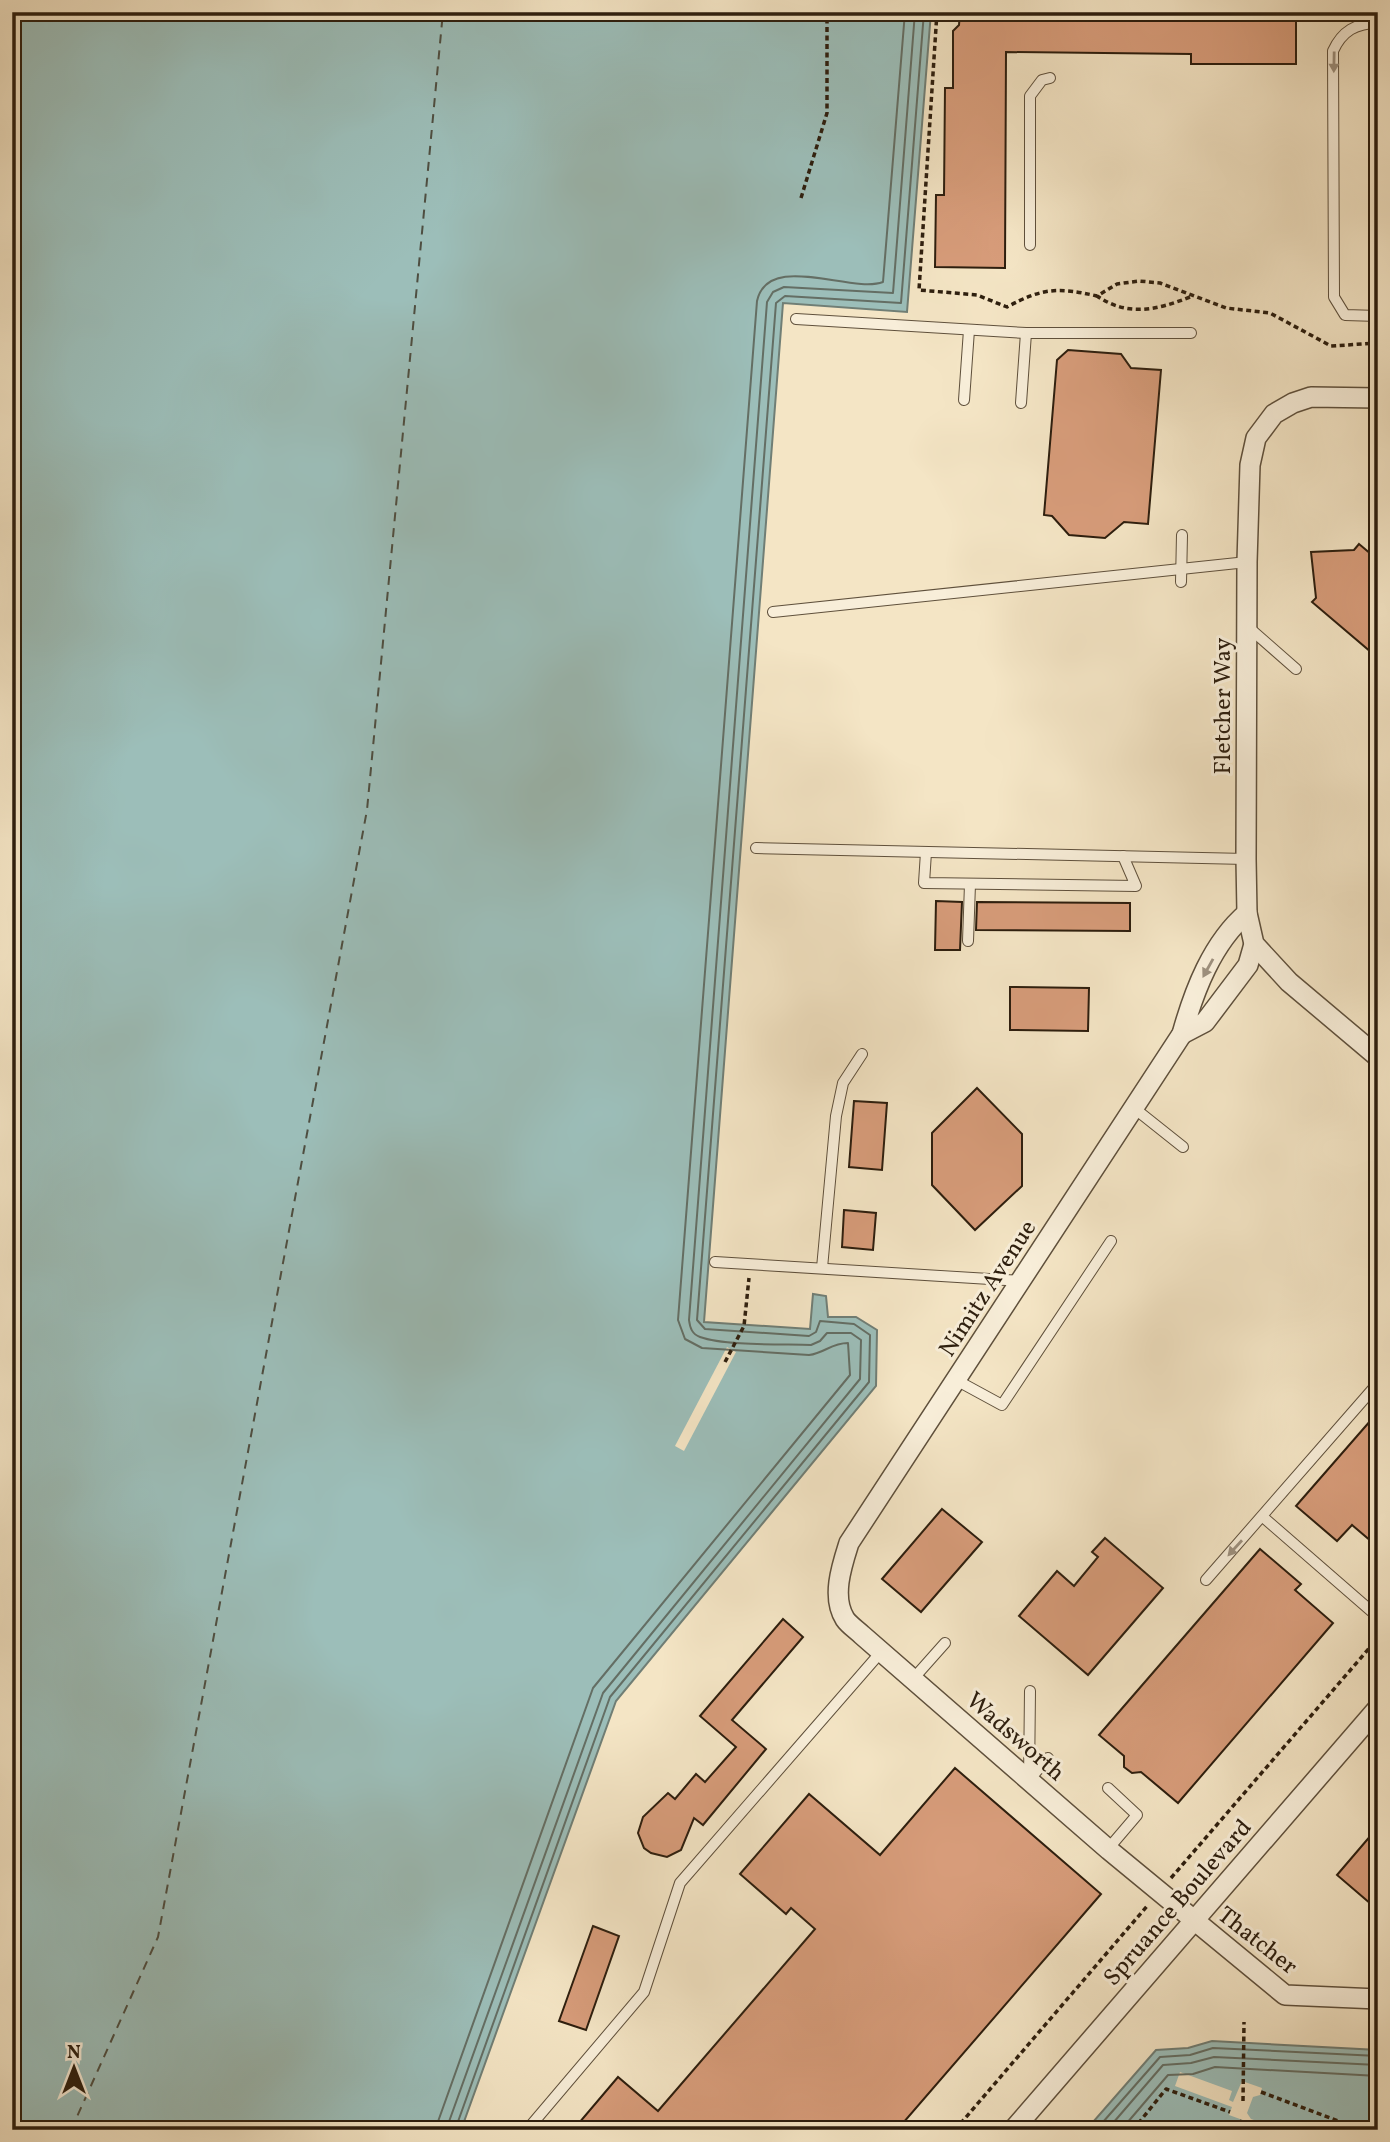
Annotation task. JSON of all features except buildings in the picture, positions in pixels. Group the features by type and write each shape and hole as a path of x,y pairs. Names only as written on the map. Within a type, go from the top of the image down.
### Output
{"street":[{"name":"Fletcher Way","path":"1378,398 1311,397 1274,414 1256,438 1250,464 1247,562 1246,859 1247,913 1254,944 1289,982 1378,1057"},
{"name":"Nimitz Avenue","path":"839,1572 849,1543 1182,1034 1194,992 1231,927 1247,913"},
{"name":"Nimitz Avenue","path":"1182,1034 1205,1022 1248,965 1254,944"},
{"name":"Wadsworth","path":"839,1572 840,1597 845,1619 1193,1920"},
{"name":"Spruance Boulevard","path":"1013,2130 1378,1707"},
{"name":"Thatcher","path":"1193,1920 1285,1996 1378,1999"}],"lane":[{"path":"1378,23 1353,27 1339,39 1334,51 1334,297 1345,315 1378,316"},
{"path":"1030,245 1030,96 1042,79 1050,78"},
{"path":"796,319 1027,333 1191,333"},
{"path":"964,400 969,330"},
{"path":"1021,403 1027,333"},
{"path":"1181,582 1182,535"},
{"path":"773,612 1247,562"},
{"path":"1247,625 1296,670"},
{"path":"756,848 1246,859"},
{"path":"926,852 924,883 1136,886 1123,856"},
{"path":"968,941 970,884"},
{"path":"822,1268 836,1116 844,1083 862,1054"},
{"path":"1134,1108 1183,1147"},
{"path":"956,1380 1002,1405 1111,1241"},
{"path":"715,1262 1021,1281"},
{"path":"1206,1580 1378,1383"},
{"path":"1263,1517 1378,1616"},
{"path":"913,1679 945,1643"},
{"path":"527,2130 644,1992 680,1883 881,1652"},
{"path":"1029,1780 1030,1690"},
{"path":"1029,1780 1048,1758"},
{"path":"1108,1788 1137,1815 1108,1849"}],"path":[{"path":"801,198 827,113 827,12"},
{"path":"937,12 919,290 977,295 1007,307 1030,295 1061,288 1097,296 1114,307 1138,311 1164,307 1191,297"},
{"path":"1097,296 1117,284 1139,281 1160,284 1226,308 1270,313 1331,346 1378,343"},
{"path":"725,1362 744,1326 750,1264"},
{"path":"1243,2101 1244,2022"},
{"path":"1133,2130 1166,2089 1230,2112"},
{"path":"1261,2092 1362,2130"},
{"path":"1239,2130 1242,2120"}],"water":[{"path":"12,12 931,12 907,312 783,303 704,1322 810,1329 813,1294 826,1296 828,1317 856,1317 877,1330 876,1386 616,1701 461,2130 12,2130"},
{"path":"1212,2041 1378,2050 1378,2130 1086,2130 1156,2050 1188,2048"}],"pier":[{"path":"727,1347 736,1352 684,1451 675,1446"},
{"path":"1180,2072 1232,2091 1229,2100 1233,2102 1242,2081 1262,2088 1260,2095 1253,2097 1247,2113 1251,2119 1271,2126 1270,2130 1229,2115 1232,2107 1175,2086"}],"ferry route":[{"path":"71,2130 158,1937 367,810 443,12"}]}
